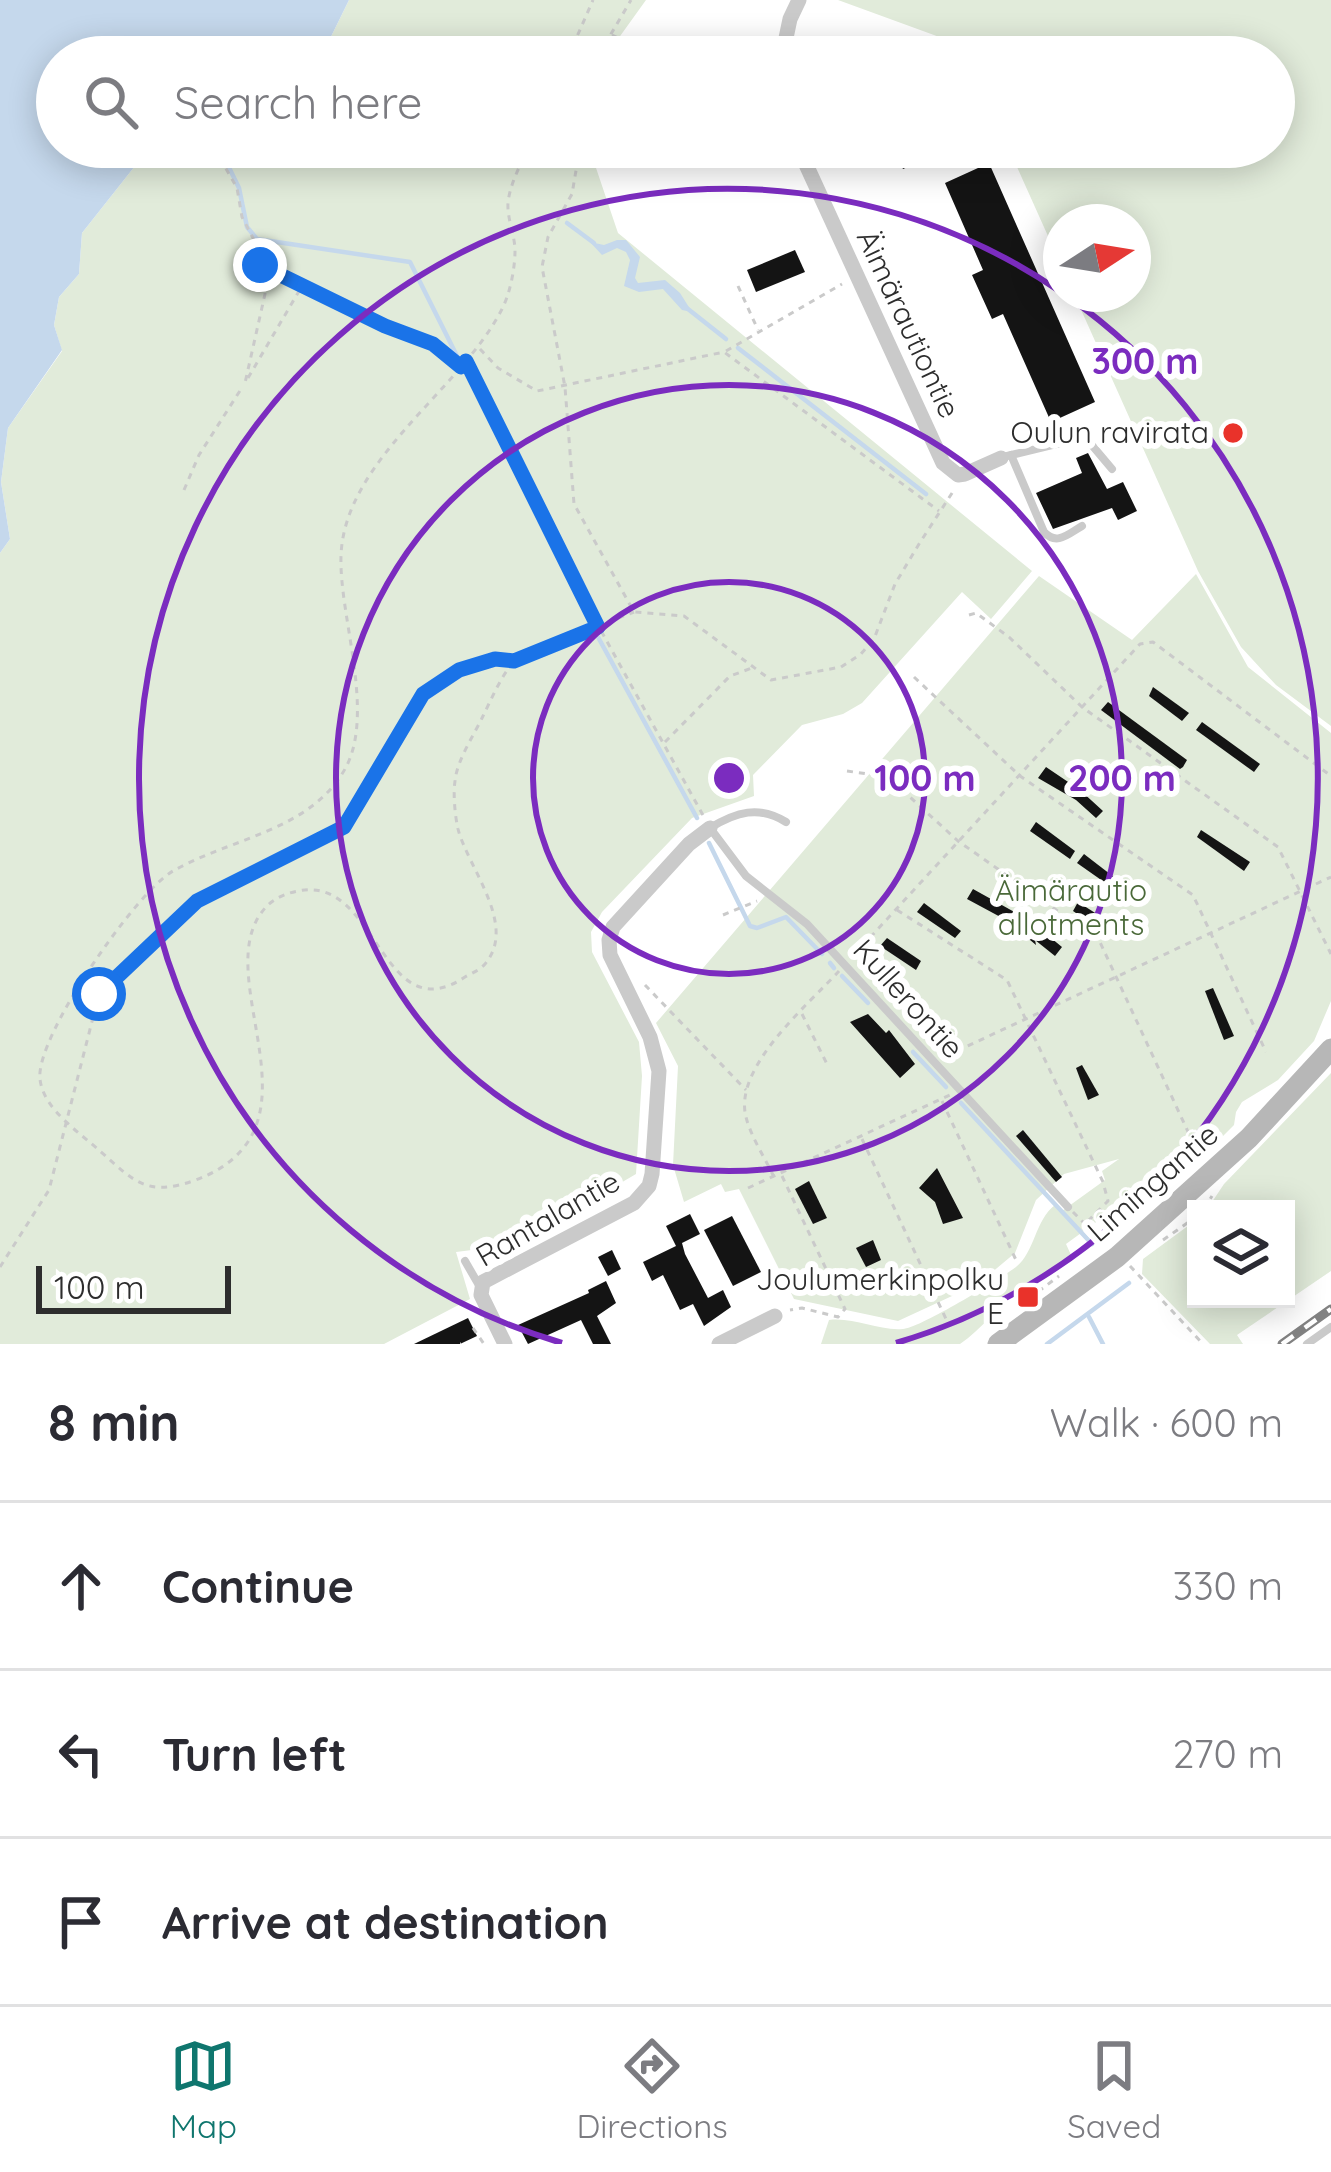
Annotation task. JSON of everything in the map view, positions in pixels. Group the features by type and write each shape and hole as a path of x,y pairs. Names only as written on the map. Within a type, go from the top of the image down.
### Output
{"main road":[{"name":"Limingantie","path":"998,1344 1117,1257 1249,1138 1331,1049"}],"street":[{"path":"786,36 799,0"},
{"name":"Äimärautiontie","path":"807,168 943,463 958,475"},
{"path":"958,475 1006,457"},
{"name":"Rantalantie","path":"506,1344 480,1288 487,1278 634,1203 649,1186 656,1057 610,955 609,940 613,927 689,844 710,828"},
{"path":"719,1344 775,1316"}],"lane":[{"path":"1082,526 1058,540 1051,539 1006,457 1085,436 1112,469"},
{"path":"710,828 730,816 752,811 786,822"},
{"name":"Kullerontie","path":"710,828 746,877 807,924 1068,1207"},
{"path":"465,1262 480,1288"},
{"path":"1307,1344 1331,1327"}],"path":[{"path":"577,36 593,0"},
{"path":"614,36 610,34 631,0"},
{"path":"226,168 254,240 265,294 245,383"},
{"path":"514,661 454,778 458,828 494,917 494,942 486,964 453,986 430,991 409,983 341,897 322,889 282,896 263,909 249,945 263,1107 250,1143 207,1176 169,1190 139,1185 50,1105 40,1079 46,1047 84,977 147,891 171,872 306,813 346,768 358,725 340,553 351,510 370,474 478,348 506,303 515,251 508,207 520,168"},
{"path":"576,168 572,194 548,237 542,267 565,387 574,504 634,612"},
{"path":"260,265 433,344 461,367"},
{"path":"478,348 498,368 537,391 565,387 724,352 855,276"},
{"path":"184,490 199,455 302,286"},
{"path":"738,286 759,332"},
{"path":"724,352 940,512"},
{"path":"466,361 598,627 710,828"},
{"path":"0,1267 49,1190 99,994 197,901 344,827 423,694 459,670 495,659 514,661 634,612 684,616 771,680 841,668 874,640 896,584 953,494 958,475"},
{"path":"969,615 976,613 1082,707 1278,847 1331,954"},
{"path":"774,1177 745,1114 747,1091 764,1051 1140,644 1153,643 1331,776"},
{"path":"664,743 730,676 753,667"},
{"path":"914,677 1020,776 1187,890 1267,1052"},
{"path":"847,771 888,777 958,841 1094,935 1190,1136"},
{"path":"933,1062 1331,877"},
{"path":"723,915 748,906"},
{"path":"896,909 1006,980 1103,1182 1108,1201 1084,1224"},
{"path":"645,985 747,1091"},
{"path":"802,1012 827,1064"},
{"path":"748,1188 959,1090"},
{"path":"941,1100 1016,1260"},
{"path":"861,1138 946,1319"},
{"path":"781,1174 844,1309 838,1317 800,1309"},
{"path":"1068,1207 1106,1245"},
{"path":"1129,1265 1203,1344"},
{"path":"1010,1314 1067,1271"},
{"path":"473,1328 484,1344"}],"green space":[{"path":"349,0 646,0 620,36 331,36"},
{"name":"Oulun ravirata","path":"838,0 1331,0 1331,726 1276,685 1241,647 1198,571 1082,312 1151,312 1151,204 1043,204 1043,225 1017,168 1295,168 1295,36 937,36"},
{"path":"133,168 596,168 618,233 1032,571 991,619 962,592 862,703 843,714 802,725 753,775 754,796 692,818 602,912 591,932 592,952 639,1042 642,1076 636,1174 484,1263 472,1250 456,1252 470,1299 384,1344 0,1344 0,553 10,539 1,482 8,428 62,351 54,325 59,297 79,274 82,233"},
{"name":"Äimärautio allotments","path":"1196,574 1248,667 1331,733 1331,1001 1314,1041 1278,1080 1242,1102 1234,1125 1222,1137 1180,1155 1137,1206 1119,1219 1099,1220 1066,1244 1071,1255 1062,1267 1016,1292 960,1344 821,1344 829,1320 912,1327 994,1282 1022,1261 1048,1211 1055,1205 1062,1211 1105,1180 1102,1171 1119,1159 1064,1174 1036,1200 1015,1253 978,1284 898,1321 794,1299 739,1189 725,1192 721,1184 684,1202 673,1165 678,1066 656,1023 1039,576 1132,640"},
{"path":"1331,1073 1331,1271 1295,1296 1295,1200 1213,1200"},
{"path":"1187,1227 1187,1308 1277,1308 1237,1335 1243,1344 1210,1344 1142,1274 1143,1259"}],"water":[{"path":"0,0 349,0 331,36 36,36 36,168 133,168 82,233 79,274 59,297 54,325 62,350 8,428 1,482 10,539 0,553"},
{"path":"626,240 640,257 638,283 665,280 692,312 682,310 663,289 639,292 624,286 630,260 626,252 617,248 602,255 590,242 604,245"}],"building":[{"path":"978,168 991,168 1043,285 1043,312 1055,312 1095,402 1051,422 1003,314 992,319 972,275 983,270 945,183"},
{"path":"795,250 805,272 756,292 747,270"},
{"path":"1088,453 1107,489 1123,482 1137,511 1118,520 1112,508 1053,529 1036,493 1082,473 1076,458"},
{"path":"1153,687 1189,713 1182,721 1149,696"},
{"path":"1108,702 1187,760 1183,767 1101,710"},
{"path":"1202,722 1260,764 1254,772 1196,730"},
{"path":"1046,767 1103,811 1096,818 1038,778"},
{"path":"1036,822 1075,851 1070,859 1030,831"},
{"path":"1201,830 1250,862 1244,871 1197,837"},
{"path":"1084,854 1119,881 1114,889 1077,863"},
{"path":"973,889 1029,920 1062,947 1055,956 1035,940 1036,945 1006,920 967,899"},
{"path":"1078,902 1114,925 1107,934 1073,911"},
{"path":"924,903 961,931 955,938 917,912"},
{"path":"887,938 921,961 916,970 880,946"},
{"path":"1213,988 1234,1036 1224,1040 1205,991"},
{"path":"868,1014 886,1033 889,1030 915,1064 900,1078 850,1022"},
{"path":"1082,1065 1099,1095 1088,1100 1076,1068"},
{"path":"1023,1130 1062,1177 1056,1182 1016,1136"},
{"path":"937,1168 963,1218 943,1224 935,1202 919,1188"},
{"path":"809,1181 827,1218 813,1224 795,1189"},
{"path":"690,1214 700,1234 682,1243 685,1254 708,1298 723,1290 731,1307 704,1326 693,1304 680,1310 663,1275 652,1281 643,1262 676,1246 666,1226"},
{"path":"732,1216 761,1272 733,1286 704,1230"},
{"path":"873,1240 881,1260 866,1267 856,1248"},
{"path":"612,1250 621,1269 608,1276 598,1257"},
{"path":"606,1281 616,1303 597,1316 611,1344 593,1344 581,1320 528,1344 518,1325"},
{"path":"468,1318 477,1336 460,1344 414,1344"}],"waterway":[{"path":"229,168 247,227 257,239 410,262 459,360"},
{"path":"567,223 594,243"},
{"path":"688,309 726,339"},
{"path":"738,348 926,494"},
{"path":"465,369 592,625"},
{"path":"598,637 697,818"},
{"path":"709,843 750,926 757,928 786,917 822,954"},
{"path":"830,963 834,968"},
{"path":"842,976 868,1003"},
{"path":"913,1052 946,1087"},
{"path":"961,1103 1092,1244"},
{"path":"1047,1344 1129,1283"},
{"path":"1089,1317 1103,1344"}],"railway":[{"path":"1282,1344 1331,1309"}],"place":[{"name":"Oulun ravirata","path":"1233,433"},
{"name":"Joulumerkinpolku E","path":"1028,1297"}],"route":[{"path":"99,994 197,901 344,827 423,694 459,670 495,659 514,661 598,627 466,361 461,367 433,344 260,265"}]}
